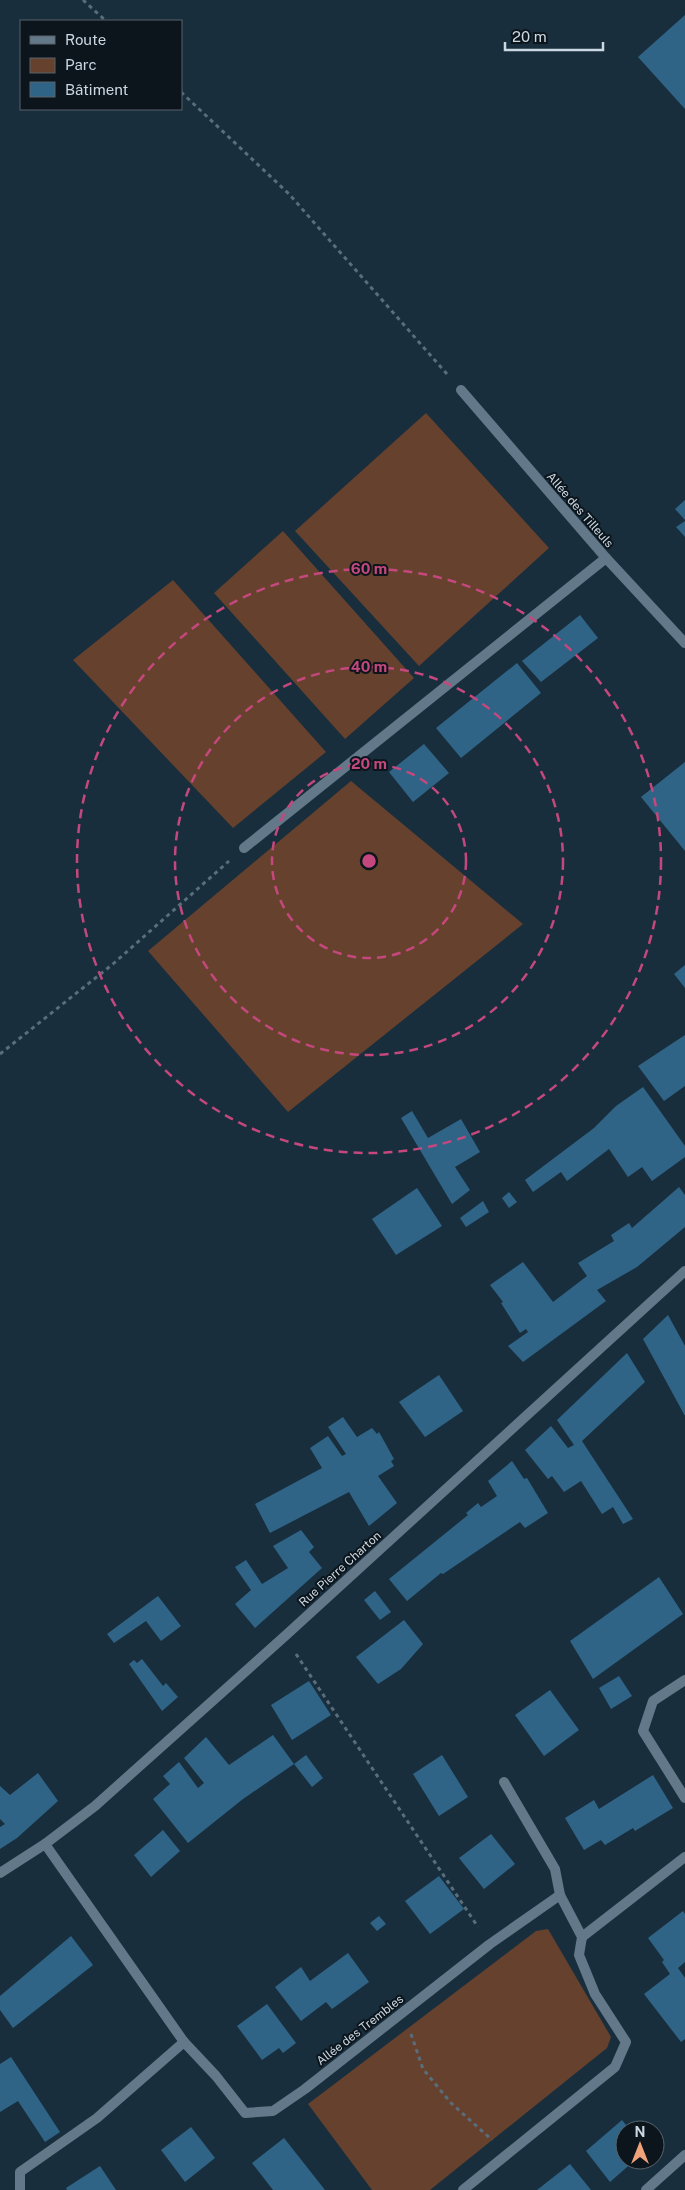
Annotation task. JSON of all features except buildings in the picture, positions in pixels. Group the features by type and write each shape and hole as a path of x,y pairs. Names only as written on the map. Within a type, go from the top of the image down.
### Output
{"street":[{"name":"Allée des Tilleuls","path":"461,390 606,558 685,642"},
{"path":"244,848 606,558"},
{"name":"Rue Pierre Charton","path":"0,1873 45,1844 96,1806 685,1271"},
{"path":"685,1680 653,1701 643,1731 685,1798"},
{"path":"463,2190 615,2067 626,2042 595,1994 579,1955 582,1937 560,1895 555,1869 504,1782"},
{"name":"Allée des Trembles","path":"45,1844 184,2042 216,2076 244,2112 273,2111 490,1944 560,1895"},
{"path":"582,1937 685,1857"},
{"path":"20,2190 20,2172 96,2118 184,2042"},
{"path":"646,2190 685,2155"}],"path":[{"path":"83,0 105,20"},
{"path":"182,93 289,194 461,390"},
{"path":"0,1054 112,964 244,848"},
{"path":"285,1636 490,1944"},
{"path":"393,2020 410,2034 423,2069 451,2103 489,2137 504,2157"}],"green space":[{"path":"426,413 549,548 419,666 295,531"},
{"path":"283,531 414,678 345,739 214,593"},
{"path":"173,580 326,752 233,828 73,660"},
{"path":"351,781 523,924 288,1112 148,951"},
{"path":"548,1929 611,2037 607,2048 430,2190 372,2190 308,2104 536,1931"}]}
